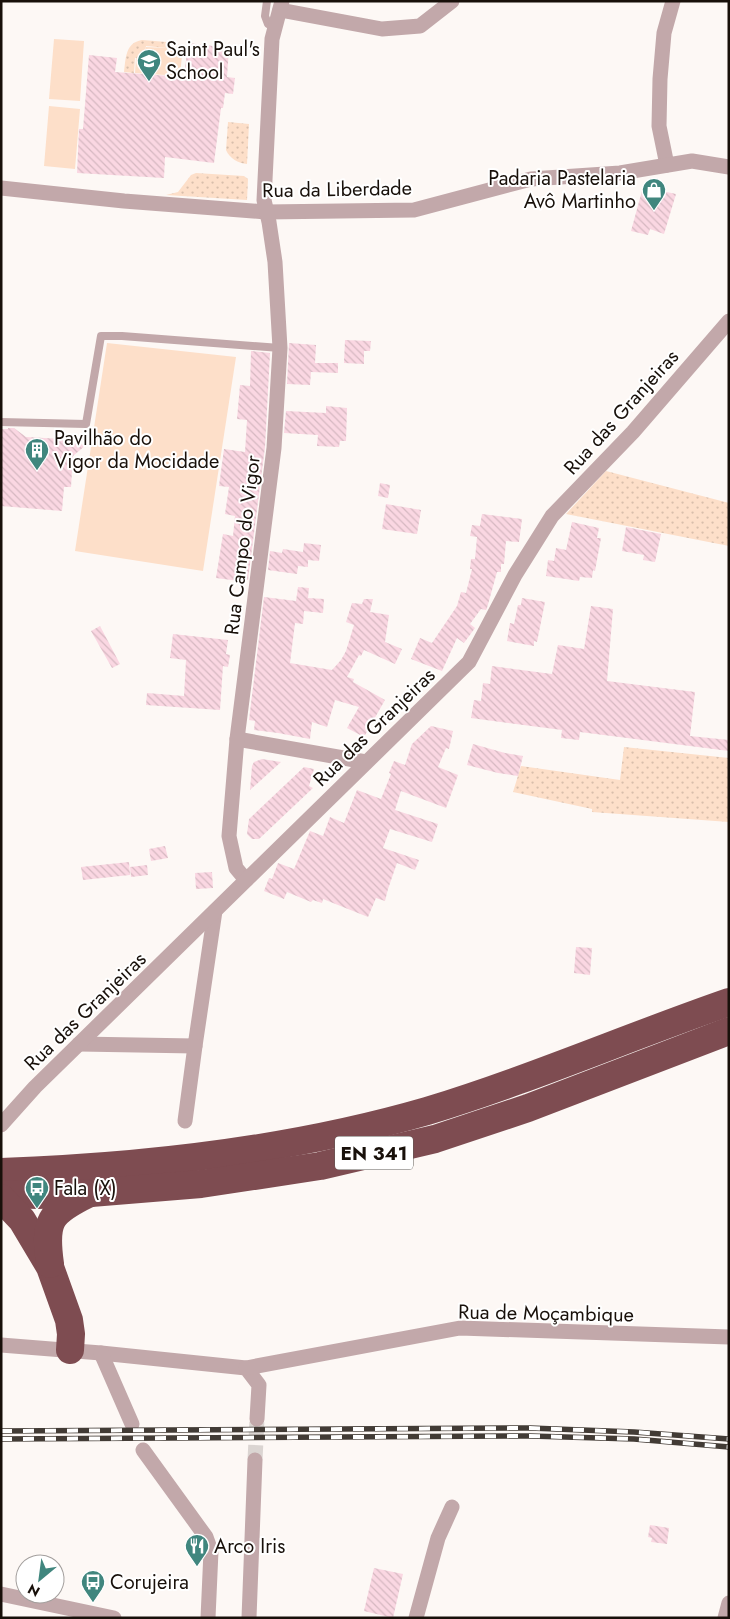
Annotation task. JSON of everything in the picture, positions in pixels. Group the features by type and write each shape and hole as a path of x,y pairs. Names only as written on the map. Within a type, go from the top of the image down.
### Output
{"highway":[{"name":"EN 341","path":"1,1172 67,1170 178,1160 338,1134 426,1111 513,1082 729,1002"},
{"name":"EN 341","path":"1,1194 91,1193 201,1184 311,1167 435,1139 528,1108 729,1031"},
{"path":"50,1268 47,1241 48,1228 54,1216 68,1204 91,1193"},
{"path":"1,1198 22,1220 50,1268 69,1320 71,1334 70,1350"}],"street":[{"path":"281,6 382,29 420,26 452,1"},
{"path":"666,164 659,126 660,79 664,33 673,1"},
{"name":"Rua Campo do Vigor","path":"246,880 236,868 230,836 237,739 274,448 280,348 275,262 264,200 272,39 281,6"},
{"name":"Rua da Liberdade","path":"1,188 124,201 266,212 414,210 531,179 620,173 692,161 729,167"},
{"name":"Rua das Granjeiras","path":"1,1126 35,1087 469,662 516,575 552,516 633,432 729,321"},
{"path":"237,739 366,762"},
{"path":"185,1121 215,911"},
{"path":"79,1044 195,1046"},
{"name":"Rua de Moçambique","path":"1,1345 101,1352 246,1368 460,1328 729,1337"},
{"path":"101,1352 132,1424"},
{"path":"246,1368 259,1385 257,1419"},
{"path":"143,1450 206,1537 211,1551 208,1618"},
{"path":"248,1618 255,1460"},
{"path":"416,1618 438,1538 452,1507"},
{"path":"1,1594 114,1618"},
{"path":"725,1618 729,1603"}],"lane":[{"path":"267,1 265,16 268,24 275,27"},
{"path":"1,422 86,424 101,336 280,348"}],"shaded area":[{"path":"54,39 84,41 80,101 49,99"},
{"path":"142,40 167,42 167,48 146,46 144,59 135,58 134,73 124,72 129,48 132,44"},
{"path":"168,43 183,45 180,76 135,73 136,58 145,59 146,47 167,48"},
{"path":"49,106 80,109 75,169 44,166"},
{"path":"228,122 249,124 247,164 235,160 226,150"},
{"path":"196,173 244,176 248,179 247,200 166,195 178,192 191,175"},
{"path":"107,343 236,357 203,571 75,551"},
{"path":"606,471 729,503 729,546 566,514"},
{"path":"624,747 729,758 729,822 592,812 592,809 513,792 521,766 620,780"}],"building":[{"path":"188,43 229,48 227,77 235,78 233,94 225,93 223,108 221,108 214,163 165,157 164,178 77,173 79,129 83,129 89,55 117,58 115,72 184,77"},
{"name":"Padaria Pastelaria Avô Martinho","path":"643,187 676,194 664,234 650,229 648,235 631,231"},
{"path":"345,340 371,341 370,351 364,351 364,364 344,363"},
{"path":"289,343 316,345 315,363 338,363 338,373 311,372 310,385 287,384"},
{"path":"251,351 270,353 265,447 248,580 239,579 239,581 216,578 223,534 233,536 235,516 225,514 229,487 219,486 224,449 245,452 247,420 237,419 240,385 250,386"},
{"path":"326,406 347,408 346,441 340,441 339,447 317,446 318,435 284,433 286,411 326,413"},
{"name":"Pavilhão do Vigor da Mocidade","path":"14,428 26,437 63,439 63,442 86,445 73,456 71,487 64,487 62,511 1,506 1,429"},
{"path":"380,483 390,485 388,498 378,496"},
{"path":"386,504 421,510 417,534 382,529"},
{"path":"482,514 522,519 519,542 506,541 504,564 501,564 501,572 497,572 487,608 486,610 481,609 470,624 475,628 464,643 457,638 442,671 411,659 420,638 432,643 457,606 461,592 466,593 472,569 470,569 471,559 475,559 477,537 470,536 472,525 480,526"},
{"path":"572,522 599,528 597,538 601,538 592,578 580,577 579,581 546,576 548,560 554,561 556,548 566,550"},
{"path":"626,527 661,534 655,562 643,560 644,555 622,551"},
{"path":"304,543 321,545 319,561 308,560 308,567 298,566 297,574 268,570 270,551 282,553 283,549 303,552"},
{"path":"298,587 309,588 308,598 324,599 323,613 304,611 303,624 295,623 290,663 332,670 346,651 354,625 346,622 352,603 362,604 364,599 373,599 370,612 389,615 385,642 402,649 395,664 364,650 361,656 359,655 347,677 354,679 353,682 385,700 364,737 347,728 359,707 335,700 327,727 312,722 310,739 254,730 255,721 249,720 264,597 296,601"},
{"path":"522,598 545,602 537,642 534,641 534,646 507,641 510,623 514,624 518,605 521,605"},
{"path":"591,606 613,609 607,681 695,692 690,736 729,740 729,751 580,732 579,740 561,738 562,730 471,718 474,700 481,701 483,683 490,684 492,666 552,674 558,645 584,649"},
{"path":"100,626 120,664 112,668 91,631"},
{"path":"173,634 228,640 226,654 230,655 228,667 223,666 220,710 146,705 147,693 184,696 186,660 170,658"},
{"path":"431,726 453,731 449,749 446,748 438,767 458,775 446,808 401,791 395,810 438,824 432,842 390,829 383,848 419,860 415,870 397,863 385,901 376,898 368,917 323,899 322,903 313,900 311,902 287,892 284,899 264,891 269,878 272,879 278,863 294,869 310,831 323,836 330,817 344,823 357,790 381,799 394,761 405,765 412,744"},
{"path":"473,744 523,756 518,776 467,765"},
{"path":"262,759 281,762 250,790 252,766 254,762"},
{"path":"304,767 314,769 309,786 313,788 259,839 252,839 247,834 249,819"},
{"path":"165,846 168,858 151,861 149,849"},
{"path":"129,862 130,875 83,880 81,867"},
{"path":"147,865 148,875 131,877 130,867"},
{"path":"212,872 213,888 196,889 195,873"},
{"path":"576,947 592,948 590,975 574,973"},
{"path":"650,1525 669,1528 667,1544 651,1542 652,1538 648,1537"},
{"path":"374,1568 403,1574 393,1618 364,1611"}],"tunnel":[{"path":"255,1460 257,1419"}],"railway":[{"path":"1,1431 530,1428 634,1432 729,1439"},
{"path":"1,1439 530,1436 634,1439 729,1447"}],"place":[{"name":"Saint Paul's School","path":"149,82"},
{"name":"Padaria Pastelaria Avô Martinho","path":"654,211"},
{"name":"Pavilhão do Vigor da Mocidade","path":"37,471"},
{"name":"Fala (X)","path":"37,1209"},
{"name":"Arco Iris","path":"197,1567"},
{"name":"Corujeira","path":"93,1603"}]}
